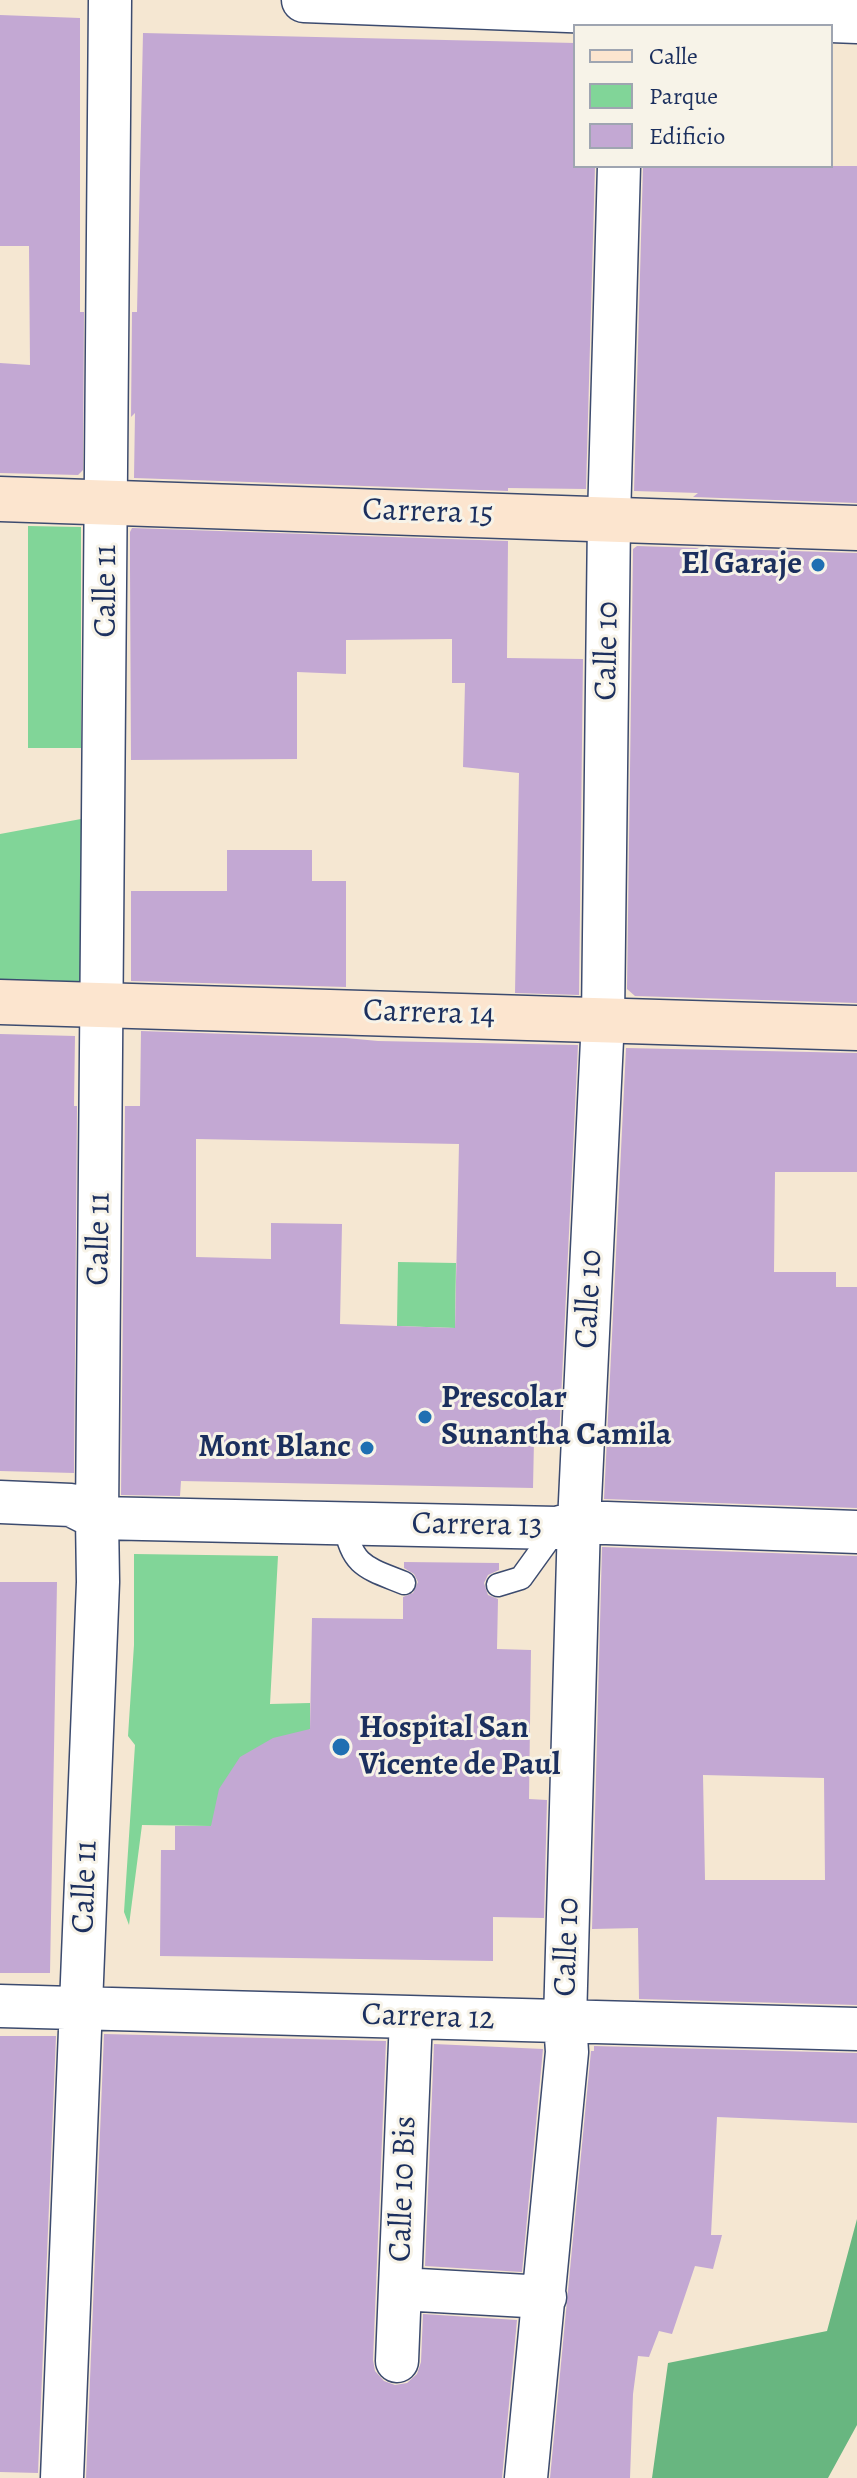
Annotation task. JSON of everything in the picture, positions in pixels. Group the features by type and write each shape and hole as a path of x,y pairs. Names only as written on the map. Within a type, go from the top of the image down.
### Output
{"main road":[{"name":"Carrera 15","path":"0,499 857,528"},
{"name":"Carrera 14","path":"0,1002 857,1028"}],"street":[{"name":"Calle 11","path":"62,2478 98,1582 110,0"},
{"path":"304,0 857,21"},
{"name":"Calle 10","path":"526,2478 567,2052 568,1525 603,1019 609,519 619,168"},
{"name":"Carrera 13","path":"0,1502 71,1505 97,1518 857,1532"},
{"name":"Carrera 12","path":"0,2006 857,2029"},
{"name":"Calle 10 Bis","path":"397,2361 411,2018"},
{"path":"400,2289 545,2297"}],"lane":[{"path":"345,1524 348,1547 365,1567 404,1583"},
{"path":"498,1585 521,1578 568,1525"}],"green space":[{"path":"28,526 81,527 81,748 28,748"},
{"path":"81,819 83,983 0,982 0,834"},
{"path":"398,1262 456,1263 455,1328 397,1326"},
{"path":"134,1554 278,1556 270,1704 310,1703 310,1729 211,1826 142,1825 129,1925 124,1912 135,1745 128,1736 134,1645"},
{"path":"857,2219 857,2425 828,2478 652,2478 668,2363 827,2331"}],"building":[{"path":"0,15 80,18 80,312 84,312 83,470 78,475 0,473 0,363 30,365 29,246 0,246"},
{"path":"143,33 573,43 573,168 595,168 586,489 508,488 508,491 134,478 132,312 137,312"},
{"path":"857,166 857,503 693,497 698,493 634,491 643,168"},
{"path":"132,528 508,541 507,658 583,659 579,995 515,993 519,773 463,767 465,683 452,683 452,639 346,640 346,674 297,672 297,759 131,760"},
{"path":"637,546 857,553 857,1003 635,996 627,989 633,549"},
{"path":"227,850 312,850 312,881 346,881 346,987 131,981 131,891 227,891"},
{"path":"141,1031 378,1041 578,1045 559,1440 534,1440 533,1488 181,1481 180,1496 121,1495 125,1106 140,1106","holes":["196,1139 459,1144 455,1328 340,1324 342,1224 271,1223 271,1259 196,1257"]},
{"path":"0,1034 75,1036 74,1473 0,1471"},
{"path":"626,1048 857,1053 857,1172 775,1172 774,1272 836,1272 836,1287 857,1287 857,1508 604,1499"},
{"path":"602,1547 857,1556 857,2005 639,1999 638,1928 592,1929","holes":["703,1775 824,1778 825,1880 705,1880"]},
{"name":"Hospital San Vicente de Paul","path":"404,1562 499,1563 499,1570 488,1575 484,1583 488,1595 498,1599 497,1649 531,1650 529,1799 547,1800 544,1918 493,1917 493,1961 160,1956 161,1850 175,1850 175,1826 211,1826 219,1789 240,1757 273,1738 310,1729 312,1618 403,1619 403,1597 413,1593 418,1582 414,1574 404,1568"},
{"path":"0,1582 57,1582 50,1973 0,1973"},
{"path":"104,2034 386,2041 375,2371 384,2381 395,2385 407,2383 417,2374 421,2362 423,2314 517,2320 502,2478 86,2478"},
{"path":"0,2036 56,2036 38,2473 0,2472"},
{"path":"434,2044 543,2049 522,2272 425,2266"},
{"path":"594,2046 857,2053 857,2123 717,2117 711,2235 722,2235 713,2269 695,2266 672,2334 659,2331 649,2357 638,2356 633,2394 630,2478 550,2478 591,2051 594,2051"}],"place":[{"name":"El Garaje","path":"818,565"},
{"name":"Prescolar Sunantha Camila","path":"425,1417"},
{"name":"Mont Blanc","path":"367,1448"},
{"name":"Hospital San Vicente de Paul","path":"341,1747"}]}
